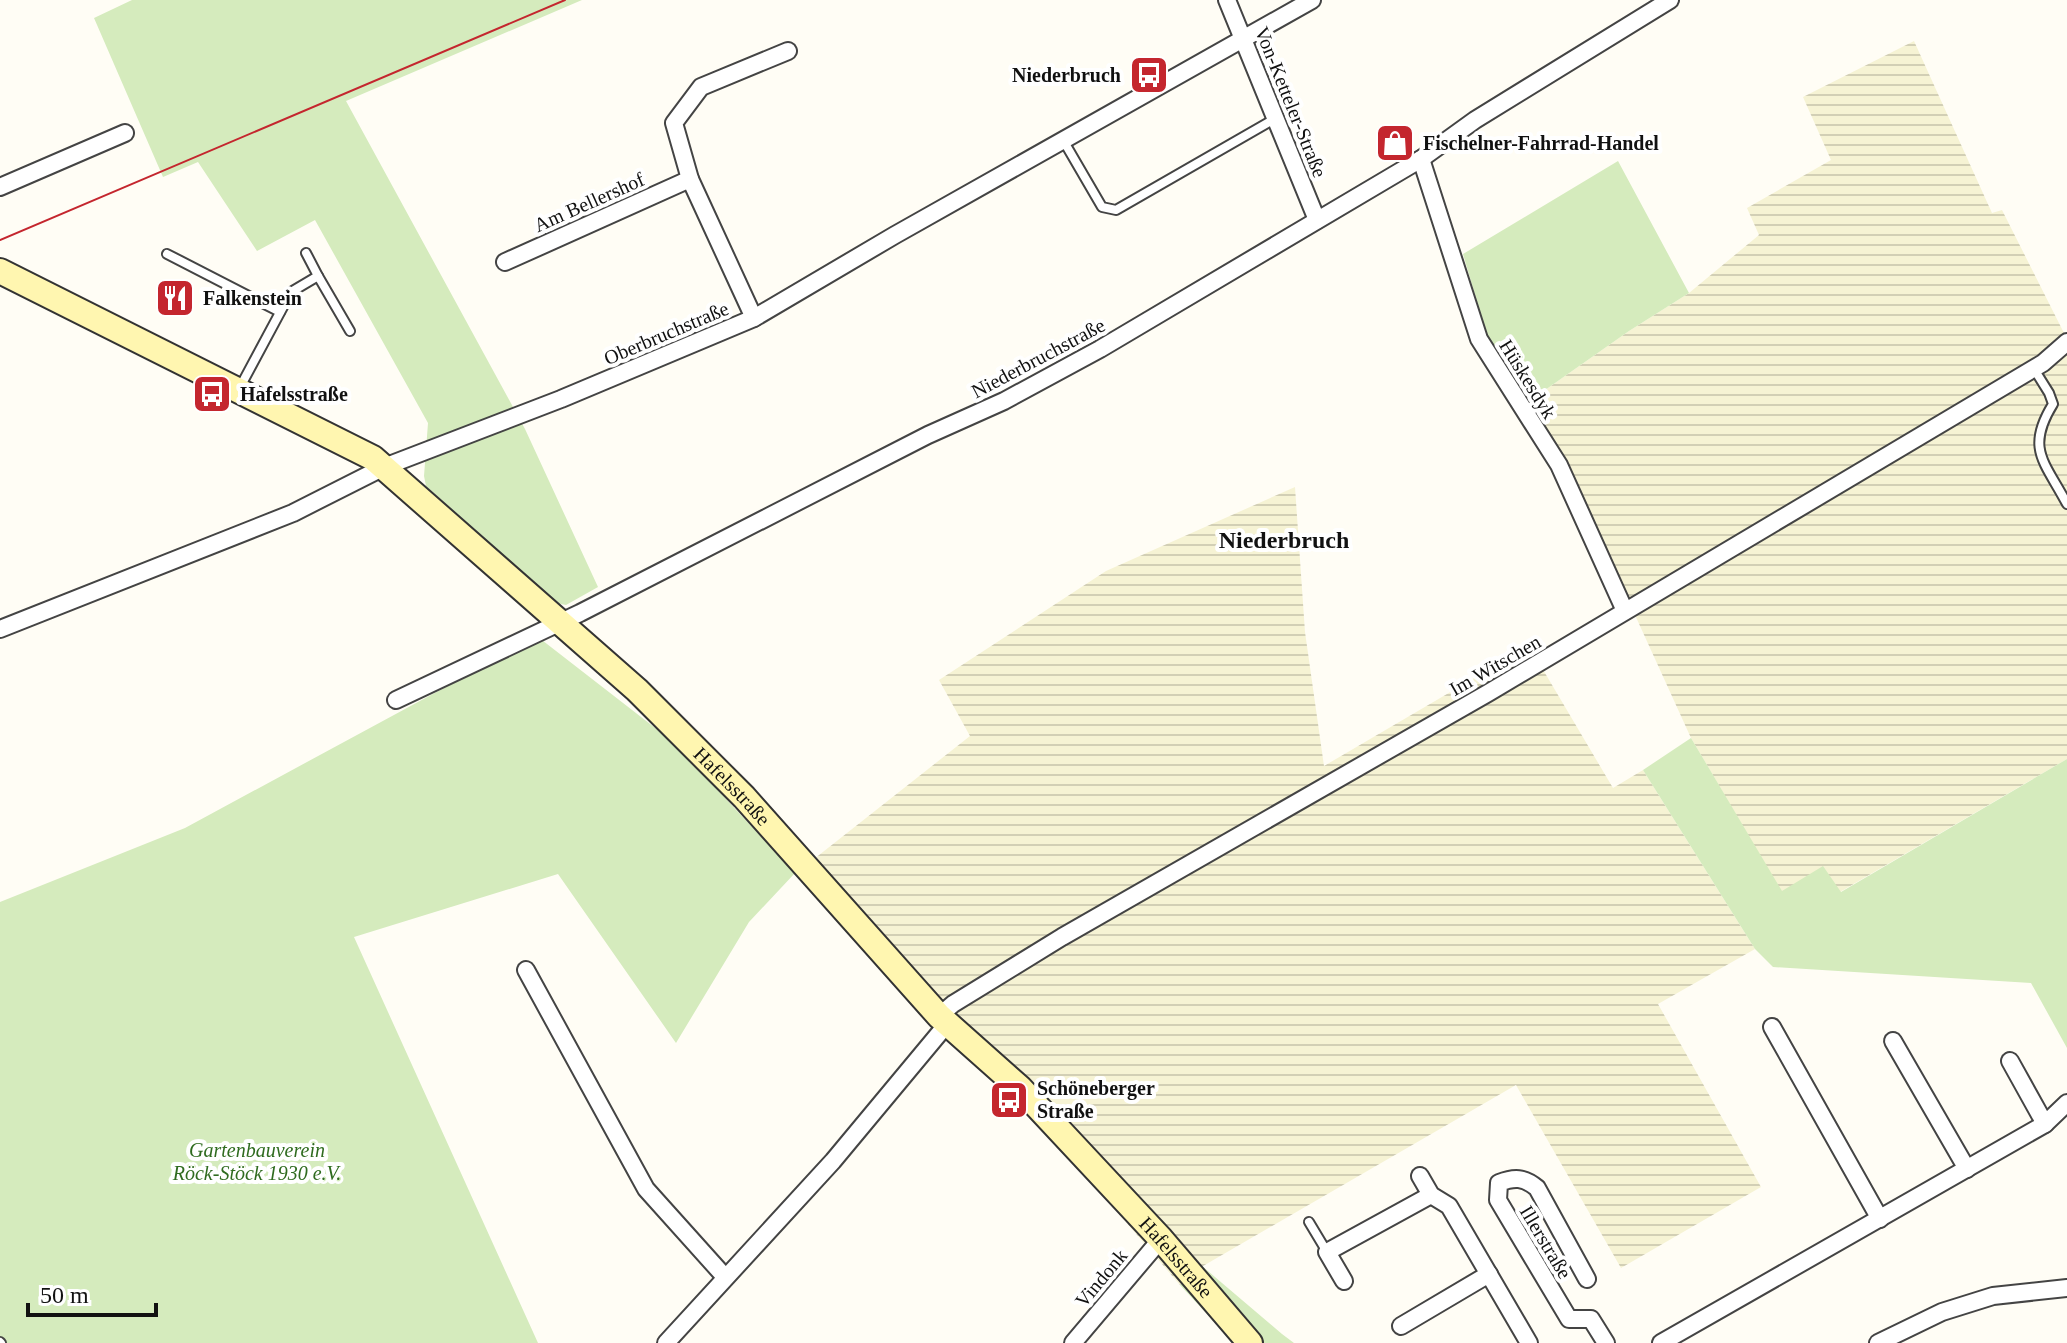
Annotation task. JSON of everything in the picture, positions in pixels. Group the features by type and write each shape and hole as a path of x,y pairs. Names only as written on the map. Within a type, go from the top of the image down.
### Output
{"main road":[{"name":"Hafelsstraße","path":"0,271 373,458 384,467 637,690 744,797 943,1020 1020,1088 1161,1239 1250,1343"}],"street":[{"name":"Von-Ketteler-Straße","path":"1227,0 1317,220"},
{"name":"Oberbruchstraße","path":"0,629 293,513 384,467 561,399 754,318 1312,0"},
{"name":"Niederbruchstraße","path":"396,700 558,622 928,435 1004,401 1100,349 1421,159 1475,120 1670,0"},
{"path":"754,318 690,179 674,123 701,87 788,51"},
{"path":"0,187 125,133"},
{"name":"Hüskesdyk","path":"1421,159 1479,339 1559,465 1625,611"},
{"name":"Am Bellershof","path":"505,262 690,179"},
{"name":"Im Witschen","path":"943,1020 953,1004 1062,937 1488,693 2034,369 2067,342"},
{"path":"526,970 646,1189 725,1277"},
{"path":"666,1343 833,1161 943,1020"},
{"path":"1772,1027 1880,1219"},
{"path":"1893,1041 1967,1169"},
{"path":"2010,1061 2045,1124"},
{"path":"1661,1343 2045,1124 2067,1103"},
{"path":"1420,1176 1431,1195 1449,1206 1529,1343"},
{"name":"Illerstraße","path":"1587,1279 1537,1188 1529,1181 1512,1177 1499,1183 1498,1200 1569,1319 1591,1319 1606,1343"},
{"path":"1344,1281 1327,1252 1431,1195"},
{"name":"Vindonk","path":"1073,1343 1161,1239"},
{"path":"1401,1326 1489,1274"},
{"path":"1878,1343 1942,1312 1993,1296 2067,1288"}],"lane":[{"path":"1063,140 1102,207 1116,210 1277,118"},
{"path":"306,253 350,331"},
{"path":"167,254 280,312"},
{"path":"238,390 291,292 318,276"},
{"path":"2034,369 2053,404 2042,421 2037,449 2067,504"},
{"path":"1309,1222 1327,1252"}],"shaded area":[{"path":"1914,41 1992,213 2002,210 2067,339 2067,759 1840,892 1781,891 1691,738 1569,470 1528,402 1689,293 1759,235 1747,208 1831,160 1803,97"},
{"path":"1295,487 1305,632 1324,766 1529,646 1613,788 1643,770 1755,949 1658,1004 1761,1187 1621,1268 1516,1085 1203,1266 1180,1285 1052,1136 930,1021 795,874 970,736 939,680 1106,571"}],"green space":[{"path":"132,0 582,0 346,101 525,429 598,587 566,605 556,603 426,486 428,423 315,220 257,251 198,162 163,177 94,18"},
{"path":"1618,161 1689,293 1528,402 1487,336 1463,254"},
{"name":"Gartenbauverein Röck-Stöck 1930 e.V.","path":"538,637 672,741 795,873 749,922 676,1043 558,874 354,937 538,1343 0,1343 0,902 185,828"},
{"path":"1691,738 1782,891 1823,866 1841,892 2067,759 2067,1048 2031,983 1773,967 1755,949 1643,770"},
{"path":"1202,1266 1294,1343 1234,1343 1180,1285"}],"tram line":[{"path":"0,240 565,0"}],"place":[{"name":"Niederbruch","path":"1149,75"},
{"name":"Fischelner-Fahrrad-Handel","path":"1395,143"},
{"name":"Falkenstein","path":"175,298"},
{"name":"Hafelsstraße","path":"212,394"},
{"name":"Schöneberger Straße","path":"1009,1100"}],"district":[{"name":"Niederbruch","path":"1284,540"}]}
